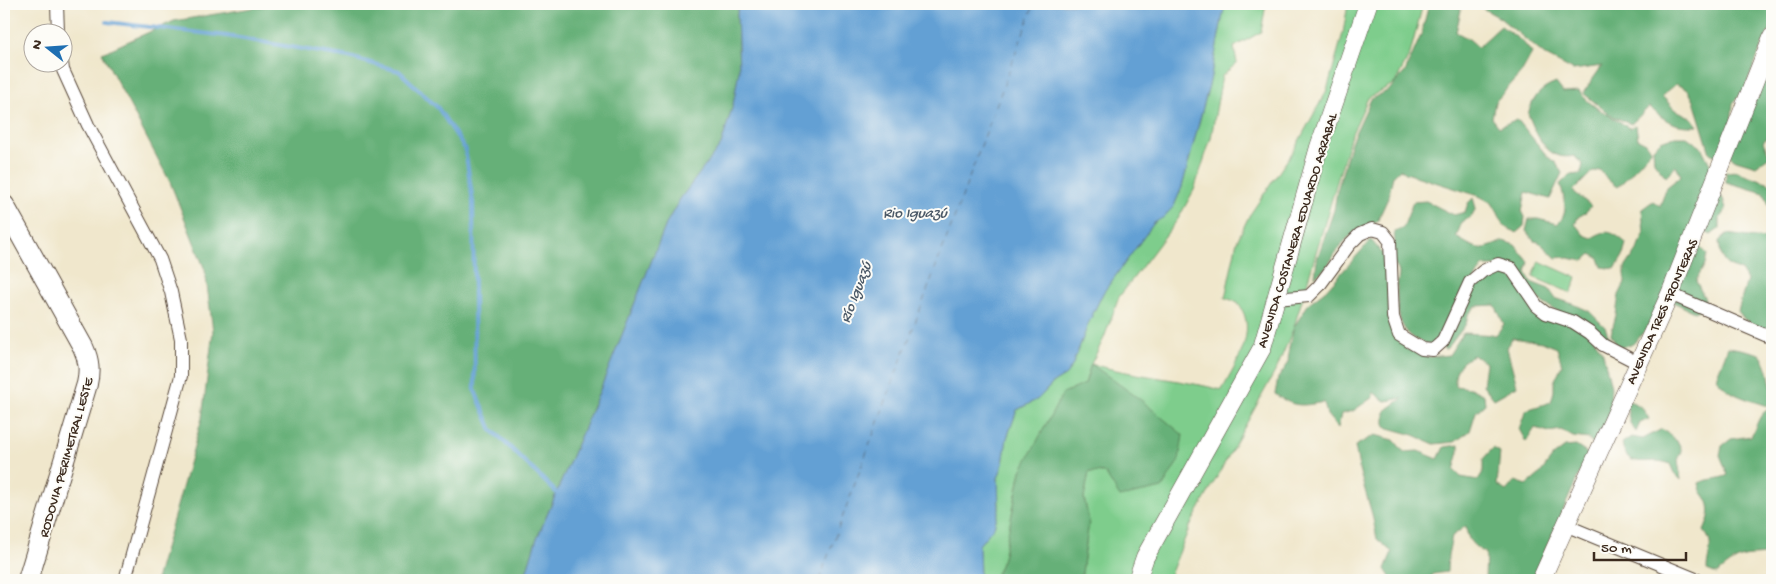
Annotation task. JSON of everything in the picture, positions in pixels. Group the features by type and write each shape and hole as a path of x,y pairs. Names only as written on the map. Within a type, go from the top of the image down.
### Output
{"highway":[{"name":"RODOVIA PERIMETRAL LESTE","path":"4,205 83,346 90,371 88,384 28,580"}],"main road":[{"name":"AVENIDA COSTANERA EDUARDO ARRABAL","path":"1137,580 1145,557 1262,348 1319,147 1368,4"},
{"name":"AVENIDA TRES FRONTERAS","path":"1541,580 1670,294 1766,70 1772,37"}],"street":[{"path":"57,4 58,22"},
{"path":"64,72 88,125 160,259 171,292 181,339 181,376 125,580"},
{"path":"1276,299 1309,296 1319,286 1349,245 1360,234 1372,229 1383,232 1390,241 1393,317 1399,335 1422,350 1433,350 1443,341 1470,282 1482,270 1498,264 1511,268 1537,306 1546,313 1573,322 1590,333 1603,345 1638,363"},
{"path":"1670,294 1772,338"},
{"path":"1566,525 1698,580"}],"green space":[{"path":"276,4 740,4 737,13 739,71 733,105 721,145 680,199 667,222 600,390 536,541 524,580 156,580 202,418 213,331 205,270 170,182 102,53 174,21"},
{"path":"1225,4 1266,4 1261,32 1234,47 1237,63 1222,76 1211,138 1194,190 1178,219 1119,297 1104,338 1091,364 1085,384 1021,471 1003,558 994,580 980,580 979,545 994,527 999,509 998,478 1003,464 1007,438 1017,410 1038,399 1053,383 1066,375 1072,366 1089,322 1103,293 1154,223 1174,206 1182,187 1210,81"},
{"path":"1348,4 1423,4 1410,54 1395,83 1368,98 1350,138 1294,327 1277,368 1190,526 1168,580 1081,580 1089,521 1084,498 1089,472 1105,473 1091,364 1222,390 1240,355 1246,335 1245,317 1238,302 1225,298 1237,241 1249,216 1294,150 1327,90 1343,33"},
{"path":"1429,4 1458,4 1461,10 1456,32 1469,39 1478,47 1501,26 1523,42 1532,53 1521,73 1495,102 1492,118 1499,127 1517,119 1548,157 1556,163 1562,173 1550,199 1526,192 1522,211 1525,217 1524,226 1516,233 1503,225 1492,203 1479,196 1406,173 1400,169 1393,176 1388,198 1377,222 1360,229 1346,240 1326,267 1315,276 1317,259 1334,210 1337,191 1351,142 1371,99 1389,90 1405,72 1421,35"},
{"path":"1475,4 1772,4 1772,25 1744,91 1733,103 1731,126 1759,77 1772,83 1772,131 1763,142 1770,156 1756,166 1736,160 1728,155 1718,157 1710,153 1694,101 1688,90 1676,84 1662,96 1674,109 1692,118 1698,126 1683,126 1671,122 1649,107 1631,124 1612,116 1583,93 1602,66 1573,70 1546,56 1500,18"},
{"path":"1556,83 1563,92 1579,91 1595,107 1629,128 1636,125 1638,139 1646,143 1651,151 1617,187 1600,170 1591,173 1573,191 1591,206 1578,217 1575,224 1584,235 1592,238 1606,232 1617,236 1626,243 1623,256 1615,269 1602,267 1599,258 1591,254 1583,261 1564,257 1556,258 1539,242 1534,241 1526,231 1529,219 1539,219 1557,224 1561,220 1564,215 1565,205 1560,184 1570,175 1581,174 1583,164 1574,156 1564,157 1556,155 1544,145 1528,114 1538,94"},
{"path":"1672,137 1687,137 1701,147 1711,166 1711,178 1694,242 1707,254 1705,264 1696,281 1705,299 1703,308 1694,312 1667,299 1651,324 1633,344 1618,348 1611,334 1619,295 1625,283 1625,268 1639,247 1644,234 1642,209 1653,201 1660,206 1667,187 1681,176 1676,166 1666,177 1654,162 1653,148 1661,141"},
{"path":"1736,171 1772,184 1772,270 1766,285 1768,294 1772,297 1772,333 1744,319 1738,311 1747,280 1741,270 1726,264 1721,253 1719,241 1727,234 1763,239 1770,233 1770,212 1764,193 1726,182 1726,172"},
{"path":"1717,190 1723,199 1726,209 1720,218 1720,228 1711,235 1702,230"},
{"path":"1473,198 1476,208 1471,217 1462,222 1456,237 1469,245 1479,248 1489,247 1503,241 1515,245 1529,262 1526,272 1531,282 1549,289 1555,298 1589,311 1605,327 1610,340 1543,303 1532,292 1516,266 1483,266 1433,345 1414,338 1407,332 1403,326 1398,309 1397,289 1399,273 1392,259 1395,243 1394,231 1403,228 1413,202 1426,201 1454,215 1465,212 1468,203"},
{"path":"1371,240 1383,254 1393,281 1391,328 1406,349 1430,357 1449,355 1463,333 1496,335 1504,324 1495,305 1476,306 1468,315 1466,324 1450,345 1445,350 1442,346 1472,290 1480,280 1496,271 1510,273 1526,298 1590,333 1603,353 1611,387 1609,417 1593,445 1589,439 1573,437 1561,430 1549,432 1535,428 1526,442 1519,429 1526,410 1551,402 1554,382 1562,365 1557,348 1542,342 1512,338 1507,348 1517,386 1494,399 1483,385 1486,363 1473,355 1461,364 1455,376 1455,386 1470,388 1484,395 1485,404 1476,412 1470,431 1455,442 1434,444 1414,435 1385,427 1385,411 1403,398 1385,401 1373,392 1373,397 1353,411 1341,414 1338,428 1327,415 1324,402 1298,405 1288,402 1275,394 1278,378 1288,364 1289,347 1294,327 1309,303 1326,290"},
{"path":"1539,261 1577,278 1571,293 1533,277"},
{"path":"1728,347 1756,353 1762,358 1768,369 1771,391 1772,403 1768,406 1733,393 1716,378"},
{"path":"1091,364 1141,400 1183,435 1179,460 1162,488 1120,497 1105,473 1089,472 1084,498 1089,521 1081,580 994,580 1003,558 1021,471 1063,393 1085,384"},
{"path":"1627,401 1635,403 1640,407 1649,419 1640,423 1636,432 1630,423"},
{"path":"1772,408 1772,552 1766,555 1740,558 1717,574 1707,570 1710,541 1704,531 1710,509 1699,483 1728,475 1720,455 1722,446 1731,439 1751,436 1761,416"},
{"path":"1662,429 1678,442 1682,451 1678,460 1681,480 1674,473 1670,464 1634,460 1629,458 1625,452 1622,443 1631,437 1643,439"},
{"path":"1375,435 1394,440 1404,452 1418,451 1438,459 1444,447 1459,445 1454,470 1461,477 1478,480 1483,472 1483,459 1493,448 1500,452 1497,485 1506,491 1515,481 1527,485 1539,475 1553,456 1565,447 1576,446 1588,454 1532,580 1485,580 1486,553 1471,542 1466,526 1452,536 1447,572 1433,574 1430,580 1392,580 1385,569 1392,552 1377,539 1355,446"}],"water":[{"name":"Rio Iguazú","path":"740,4 1225,4 1210,81 1182,187 1174,206 1164,217 1154,223 1103,293 1089,322 1072,366 1066,375 1053,383 1038,399 1017,410 1007,438 1003,464 998,478 999,509 994,527 979,545 980,580 524,580 536,541 600,390 667,222 680,199 721,145 733,105 739,71 737,13"}],"waterway":[{"path":"107,22 227,36 349,57 399,71 438,108 465,149 473,202 475,391 492,430 559,495"}],"ferry route":[{"path":"819,580 1034,4"}],"water label":[{"name":"Río Iguazú","path":"855,292"}]}
